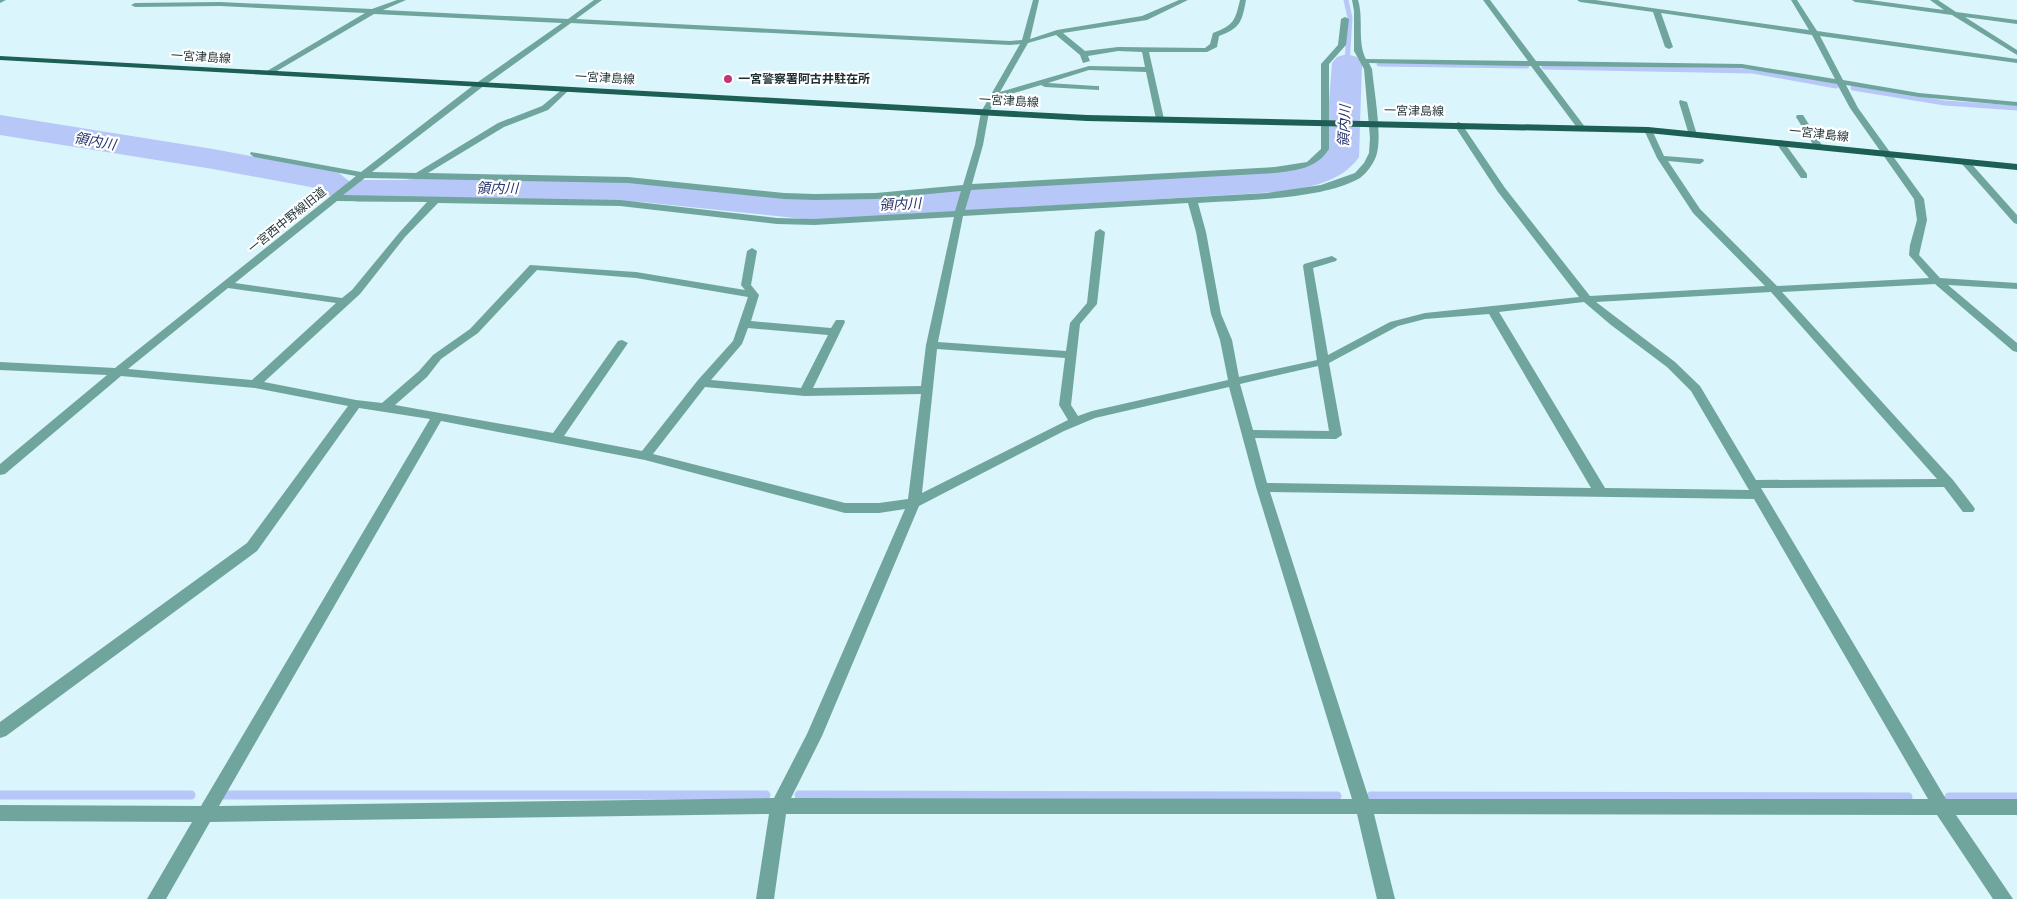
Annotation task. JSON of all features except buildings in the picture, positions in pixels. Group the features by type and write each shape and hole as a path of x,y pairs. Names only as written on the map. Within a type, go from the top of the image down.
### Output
{"main road":[{"name":"一宮津島線","path":"0,58 478,86 565,89 1087,118 1581,127 1648,130 2017,167"}],"street":[{"path":"270,73 374,12 403,0"},
{"name":"一宮西中野線旧道","path":"0,471 118,372 362,174 478,86 599,0"},
{"path":"765,899 779,806 814,736 914,503 932,345 959,214 979,145 985,112 1025,42 1036,0"},
{"path":"135,5 220,4 568,22 1025,42 1048,37 1057,32 1144,18 1185,0"},
{"path":"1083,54 1118,49 1207,50 1214,45 1216,35 1231,29 1240,21 1243,0"},
{"path":"334,198 620,203 777,220 814,222 1298,192 1342,182 1358,175 1368,164 1373,152 1372,123 1365,64 1358,51 1358,11 1355,0"},
{"path":"1486,0 1581,127"},
{"path":"1580,0 2017,61"},
{"path":"1794,0 1814,32 1854,108 1885,154 1919,199 1923,215 1921,229 1914,241 1914,255 1937,281 2017,349"},
{"path":"1855,0 2017,22"},
{"path":"1933,0 2017,53"},
{"path":"1656,10 1669,47"},
{"path":"254,154 362,174 417,177 628,180 784,196 815,197 876,196 1003,184 1275,170 1312,164 1321,157 1325,149 1325,64 1342,45 1345,20"},
{"path":"1057,32 1083,54 1090,68"},
{"path":"1145,49 1160,119"},
{"path":"1365,64 1742,66 1919,95 2017,104"},
{"path":"993,97 1090,68 1150,70"},
{"path":"1037,85 1096,88"},
{"path":"417,177 501,125 545,108 565,89"},
{"path":"1683,102 1693,134"},
{"path":"1800,117 1819,146"},
{"path":"1458,125 1480,161 1508,200 1587,299 1612,321 1681,372 1696,389 1942,808 2004,899"},
{"path":"1648,130 1661,158 1696,211 1774,289 1948,483 1968,509"},
{"path":"1780,143 1804,176"},
{"path":"1661,158 1700,161"},
{"path":"1965,162 2017,221"},
{"path":"255,384 356,292 402,235 435,200"},
{"path":"1192,200 1202,232 1216,314 1226,340 1234,382 1262,487 1363,806 1386,899"},
{"path":"1076,422 1065,405 1075,323 1092,304 1100,232"},
{"path":"752,251 746,285 754,295"},
{"path":"1248,434 1336,435 1322,362 1318,324 1308,266 1332,259"},
{"path":"385,407 423,374 437,357 474,331 534,267 636,275 754,295"},
{"path":"0,366 118,372 255,384 646,456 845,508 879,508 914,503 1092,415 1322,362 1394,324 1425,316 1587,299 1774,289 1937,281 2017,286"},
{"path":"226,285 344,301"},
{"path":"646,456 702,384 738,342 754,295"},
{"path":"1492,310 1601,492"},
{"path":"744,324 837,327 805,392"},
{"path":"1997,332 2017,334"},
{"path":"556,438 622,343"},
{"path":"932,345 1071,355"},
{"path":"702,384 805,392 928,390"},
{"path":"0,731 252,547 356,404"},
{"path":"156,899 437,417"},
{"path":"1262,487 1601,492 1755,490 1948,483"},
{"path":"0,813 206,814 779,806 2017,807"}],"waterway":[{"path":"1346,0 1350,18 1347,63 1361,63"},
{"name":"領内川","path":"358,191 404,191 438,187 642,191 814,209 1277,182 1320,172 1342,157 1347,63"},
{"path":"1379,64 1527,66"},
{"path":"1544,67 1753,71 1836,86"},
{"path":"1853,88 1945,103 2017,108"},
{"name":"領内川","path":"0,125 213,159 327,180 336,187"},
{"path":"0,795 191,795"},
{"path":"222,795 766,795"},
{"path":"799,795 1337,796"},
{"path":"1371,796 1908,797"},
{"path":"1949,797 2017,797"}],"place":[{"name":"一宮警察署阿古井駐在所","path":"728,79"}]}
